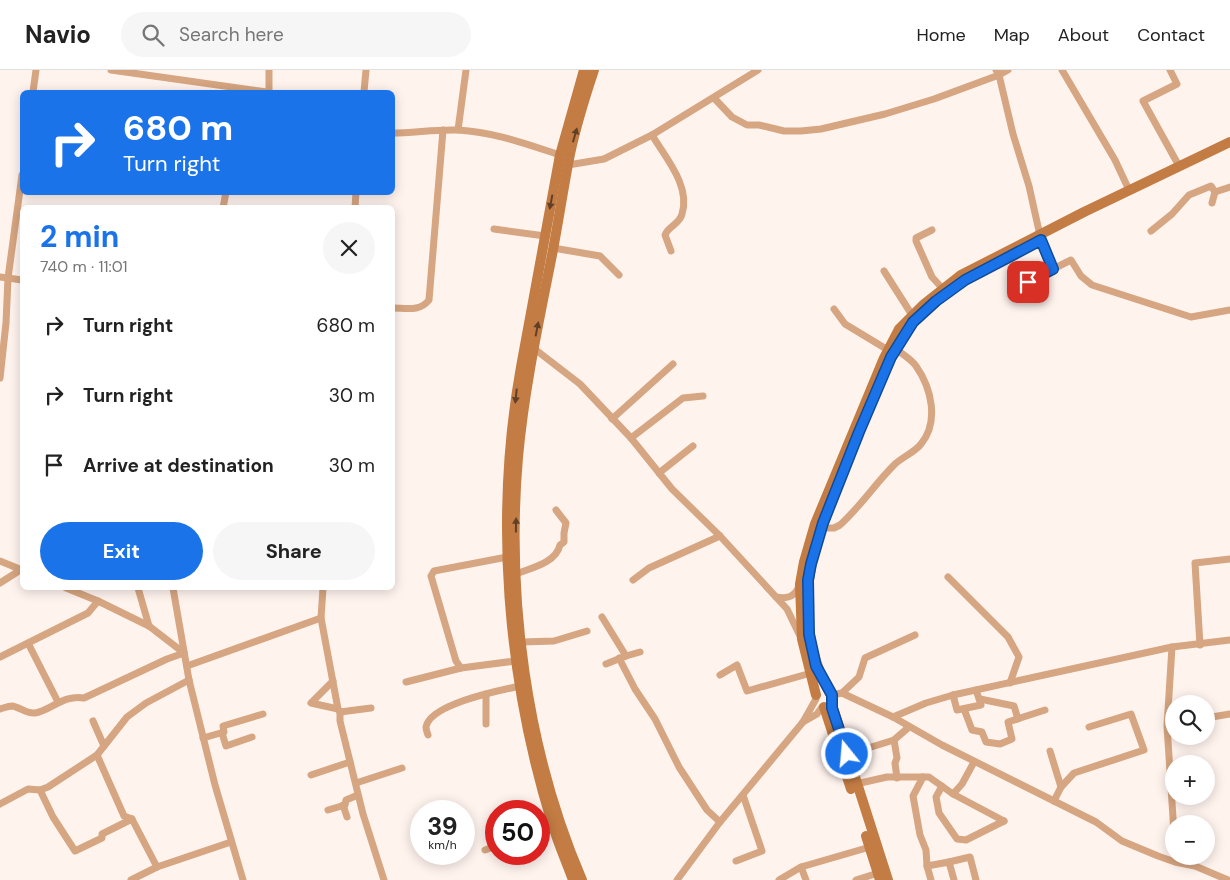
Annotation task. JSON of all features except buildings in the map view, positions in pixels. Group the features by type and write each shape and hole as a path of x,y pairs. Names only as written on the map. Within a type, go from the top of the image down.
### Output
{"main road":[{"path":"582,880 555,809 535,734 522,642 516,574 518,456 529,345 545,236 560,155 584,70"},
{"path":"573,880 552,824 531,747 515,661 507,557 508,474 516,390 553,248 568,165 594,70"},
{"path":"888,880 832,708 811,673 802,639 800,584 815,524 892,349 913,322 936,301 965,280 1129,190 1230,142"},
{"path":"879,877 816,666 809,634 808,580 821,528 899,329 912,314 942,288 961,275 1230,149"}],"street":[{"path":"33,90 36,70"},
{"path":"111,70 254,90"},
{"path":"268,90 269,70"},
{"path":"364,90 366,70"},
{"path":"458,130 466,70"},
{"path":"568,165 604,159 652,134 758,70"},
{"path":"714,98 732,117 747,125 759,125 784,131 802,131 821,129 885,114 934,99 1008,70"},
{"path":"1062,70 1115,160 1129,190"},
{"path":"1170,70 1177,84 1143,101 1179,166"},
{"path":"997,73 1041,237 1053,269"},
{"path":"395,308 417,309 423,307 429,300 443,130"},
{"path":"395,133 458,130 503,136 560,155"},
{"path":"652,134 682,185 682,214 680,219 666,231 665,235 670,251"},
{"path":"1151,231 1172,214 1189,195 1211,186 1215,192 1212,204"},
{"path":"1215,192 1230,187"},
{"path":"0,378 3,324 20,189"},
{"path":"494,229 545,236"},
{"path":"932,230 916,238 916,241 932,277 942,288"},
{"path":"553,248 600,256 619,274"},
{"path":"1014,288 1071,260 1081,276 1092,284 1192,316 1230,310"},
{"path":"884,271 912,314"},
{"path":"0,277 20,280"},
{"path":"821,528 834,528 840,525 894,464 920,446 930,430 932,412 928,391 915,365 892,349 845,324 834,309"},
{"path":"529,345 580,384 630,438 672,489 720,536 776,597 789,613 802,639"},
{"path":"612,419 673,364"},
{"path":"630,438 683,398 703,396"},
{"path":"659,473 693,446"},
{"path":"516,574 554,557 560,545 564,542 566,523 556,510"},
{"path":"633,580 649,568 720,536"},
{"path":"462,668 456,661 431,576 434,571 507,557"},
{"path":"1200,645 1195,562 1230,559"},
{"path":"0,561 20,569"},
{"path":"0,583 20,571"},
{"path":"948,577 1008,637 1016,650 1020,657 1010,683"},
{"path":"776,597 792,596 800,584"},
{"path":"71,590 149,626 184,653"},
{"path":"139,590 149,626"},
{"path":"173,590 189,680 231,842 243,880"},
{"path":"323,590 321,618 340,721 358,795 384,880"},
{"path":"0,657 88,613 98,601"},
{"path":"602,617 622,657 635,689 655,719 679,767 707,810 720,822"},
{"path":"187,666 321,618"},
{"path":"522,642 554,642 587,631"},
{"path":"677,880 720,822 803,722 817,714 827,699 859,677 865,658 915,635"},
{"path":"893,717 926,703 953,695 1172,647 1230,640"},
{"path":"28,643 58,702"},
{"path":"1171,695 1172,647"},
{"path":"606,664 640,652"},
{"path":"0,708 14,706 25,712 36,713 58,702 79,697 84,698 184,653"},
{"path":"406,682 462,668 515,661"},
{"path":"720,675 737,665 747,690 811,673"},
{"path":"0,804 28,790 40,790 48,787 97,755 127,717 146,703 189,680"},
{"path":"333,681 311,703 339,711 371,708"},
{"path":"428,735 426,727 430,720 440,712 464,700 520,686"},
{"path":"953,695 957,710 964,709 981,705 976,690"},
{"path":"486,694 486,724"},
{"path":"827,699 893,717 974,762 1096,822 1122,841 1165,856"},
{"path":"980,699 1014,706 1018,719"},
{"path":"964,709 972,730 982,732 986,742 1000,744 1012,739 1008,722 1046,710"},
{"path":"252,737 226,746 222,726 263,714"},
{"path":"1054,801 1062,787 1074,773 1144,750 1132,714 1089,727"},
{"path":"1215,716 1230,714"},
{"path":"93,721 104,746"},
{"path":"868,748 894,740 909,727"},
{"path":"203,738 222,733"},
{"path":"894,740 897,758 895,763 897,778"},
{"path":"1171,745 1173,815"},
{"path":"1050,751 1062,787"},
{"path":"97,755 124,816 132,819 157,867"},
{"path":"311,775 350,762"},
{"path":"952,794 962,784 974,762"},
{"path":"356,783 402,768"},
{"path":"856,784 887,777 929,777 942,786 952,794 1004,821 966,840 957,839 939,813 936,798 942,786"},
{"path":"923,777 913,796 931,880"},
{"path":"40,790 53,816 75,851 102,838 102,834 132,819"},
{"path":"347,816 344,805 346,800 358,795"},
{"path":"736,861 762,851 743,795"},
{"path":"328,810 344,805"},
{"path":"131,880 157,867 231,842"},
{"path":"780,880 801,867 870,847"},
{"path":"927,866 970,857 976,880"},
{"path":"949,862 954,880"},
{"path":"1192,865 1228,880"},
{"path":"801,867 806,880"},
{"path":"856,880 879,877"}],"route":[{"path":"847,754 832,708 832,695 816,666 809,634 808,580 823,523 891,357 913,322 936,301 965,280 1041,240 1053,269 1028,282"}]}
